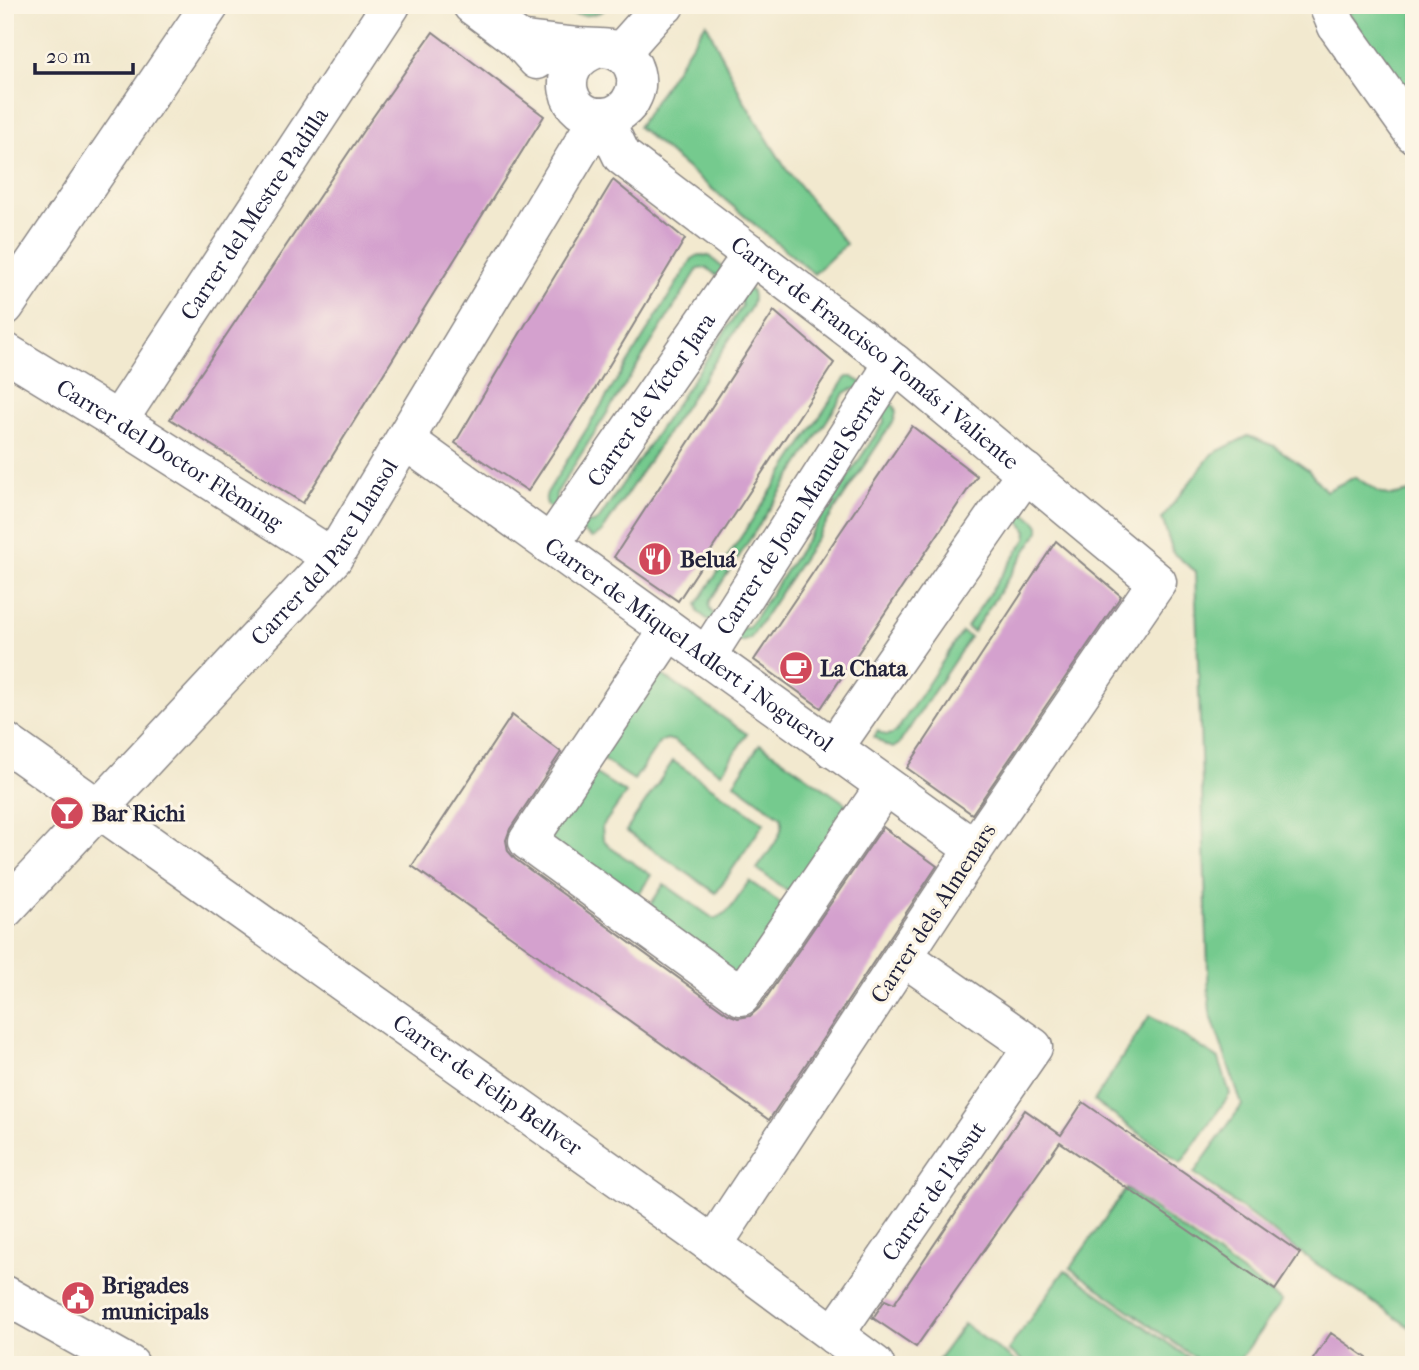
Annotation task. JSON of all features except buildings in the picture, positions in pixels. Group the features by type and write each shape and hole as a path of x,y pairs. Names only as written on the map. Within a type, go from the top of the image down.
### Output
{"street":[{"path":"5,306 210,5"},
{"name":"Carrer del Mestre Padilla","path":"118,421 391,5"},
{"name":"Carrer de Francisco Tomás i Valiente","path":"472,5 519,40 622,156 894,363 1157,582"},
{"path":"1328,5 1337,26 1414,134"},
{"path":"519,40 608,51 629,61 635,71 635,93 630,103 610,116 586,117 568,83 569,71 584,53 608,51 662,6"},
{"name":"Carrer del Pare Llansol","path":"5,909 333,558 405,440 586,117"},
{"name":"Carrer de Víctor Jara","path":"550,545 752,254"},
{"name":"Carrer del Doctor Flèming","path":"5,352 333,558"},
{"name":"Carrer de Joan Manuel Serrat","path":"706,657 894,363"},
{"name":"Carrer de Miquel Adlert i Noguerol","path":"405,440 974,849"},
{"path":"834,749 1026,472"},
{"name":"Carrer dels Almenars","path":"713,1245 974,849 1157,582"},
{"path":"669,630 528,841 741,996 886,786"},
{"name":"Carrer de Felip Bellver","path":"5,742 713,1245 875,1365"},
{"name":"Carrer de l'Assut","path":"834,1335 1033,1047 904,957"},
{"path":"5,1295 130,1365"}],"green space":[{"path":"588,5 609,5 596,14 570,14 584,10"},
{"path":"1343,5 1414,5 1414,110"},
{"path":"706,23 744,101 786,169 846,244 814,274 638,127"},
{"path":"699,255 709,256 723,268 717,276 707,268 698,269 556,494 556,500 567,509 563,516 552,510 546,501 547,493 692,259"},
{"path":"737,279 752,293 751,307 601,533 592,538 575,526 581,519 592,523 599,519 742,306"},
{"path":"847,377 868,386 844,394 710,601 709,606 717,617 712,623 698,612 697,604"},
{"path":"881,397 895,407 894,420 750,639 740,642 725,632 749,627 884,422"},
{"path":"1248,436 1274,446 1308,470 1326,491 1355,477 1391,496 1414,491 1414,1330 1308,1258 1194,1173 1242,1105 1210,1012 1209,1001 1195,571 1173,553 1162,518 1212,454"},
{"path":"1000,493 1036,522 1039,531 973,632 967,627 1026,539 1027,532 1023,525 1001,506"},
{"path":"962,632 970,637 899,744 893,748 874,737 878,731 887,735 896,732"},
{"path":"658,672 747,734 721,773 667,739 660,742 634,780 596,755"},
{"path":"760,744 848,805 850,814 794,896 757,869 778,837 781,817 734,783"},
{"path":"673,761 764,823 716,893 626,831"},
{"path":"588,769 626,793 602,827 603,839 611,848 651,875 630,908 539,840"},
{"path":"749,881 789,909 735,984 643,916 664,884 714,919 730,908"},
{"path":"1150,1015 1219,1059 1230,1094 1181,1163 1094,1101"},
{"path":"1126,1189 1282,1301 1236,1365 1205,1365 1070,1268"},
{"path":"1065,1270 1199,1365 1028,1365 1008,1350"},
{"path":"964,1324 1020,1365 935,1364"}],"place":[{"name":"Beluá","path":"655,559"},
{"name":"La Chata","path":"796,668"},
{"name":"Bar Richi","path":"67,813"},
{"name":"Brigades municipals","path":"78,1298"}]}
